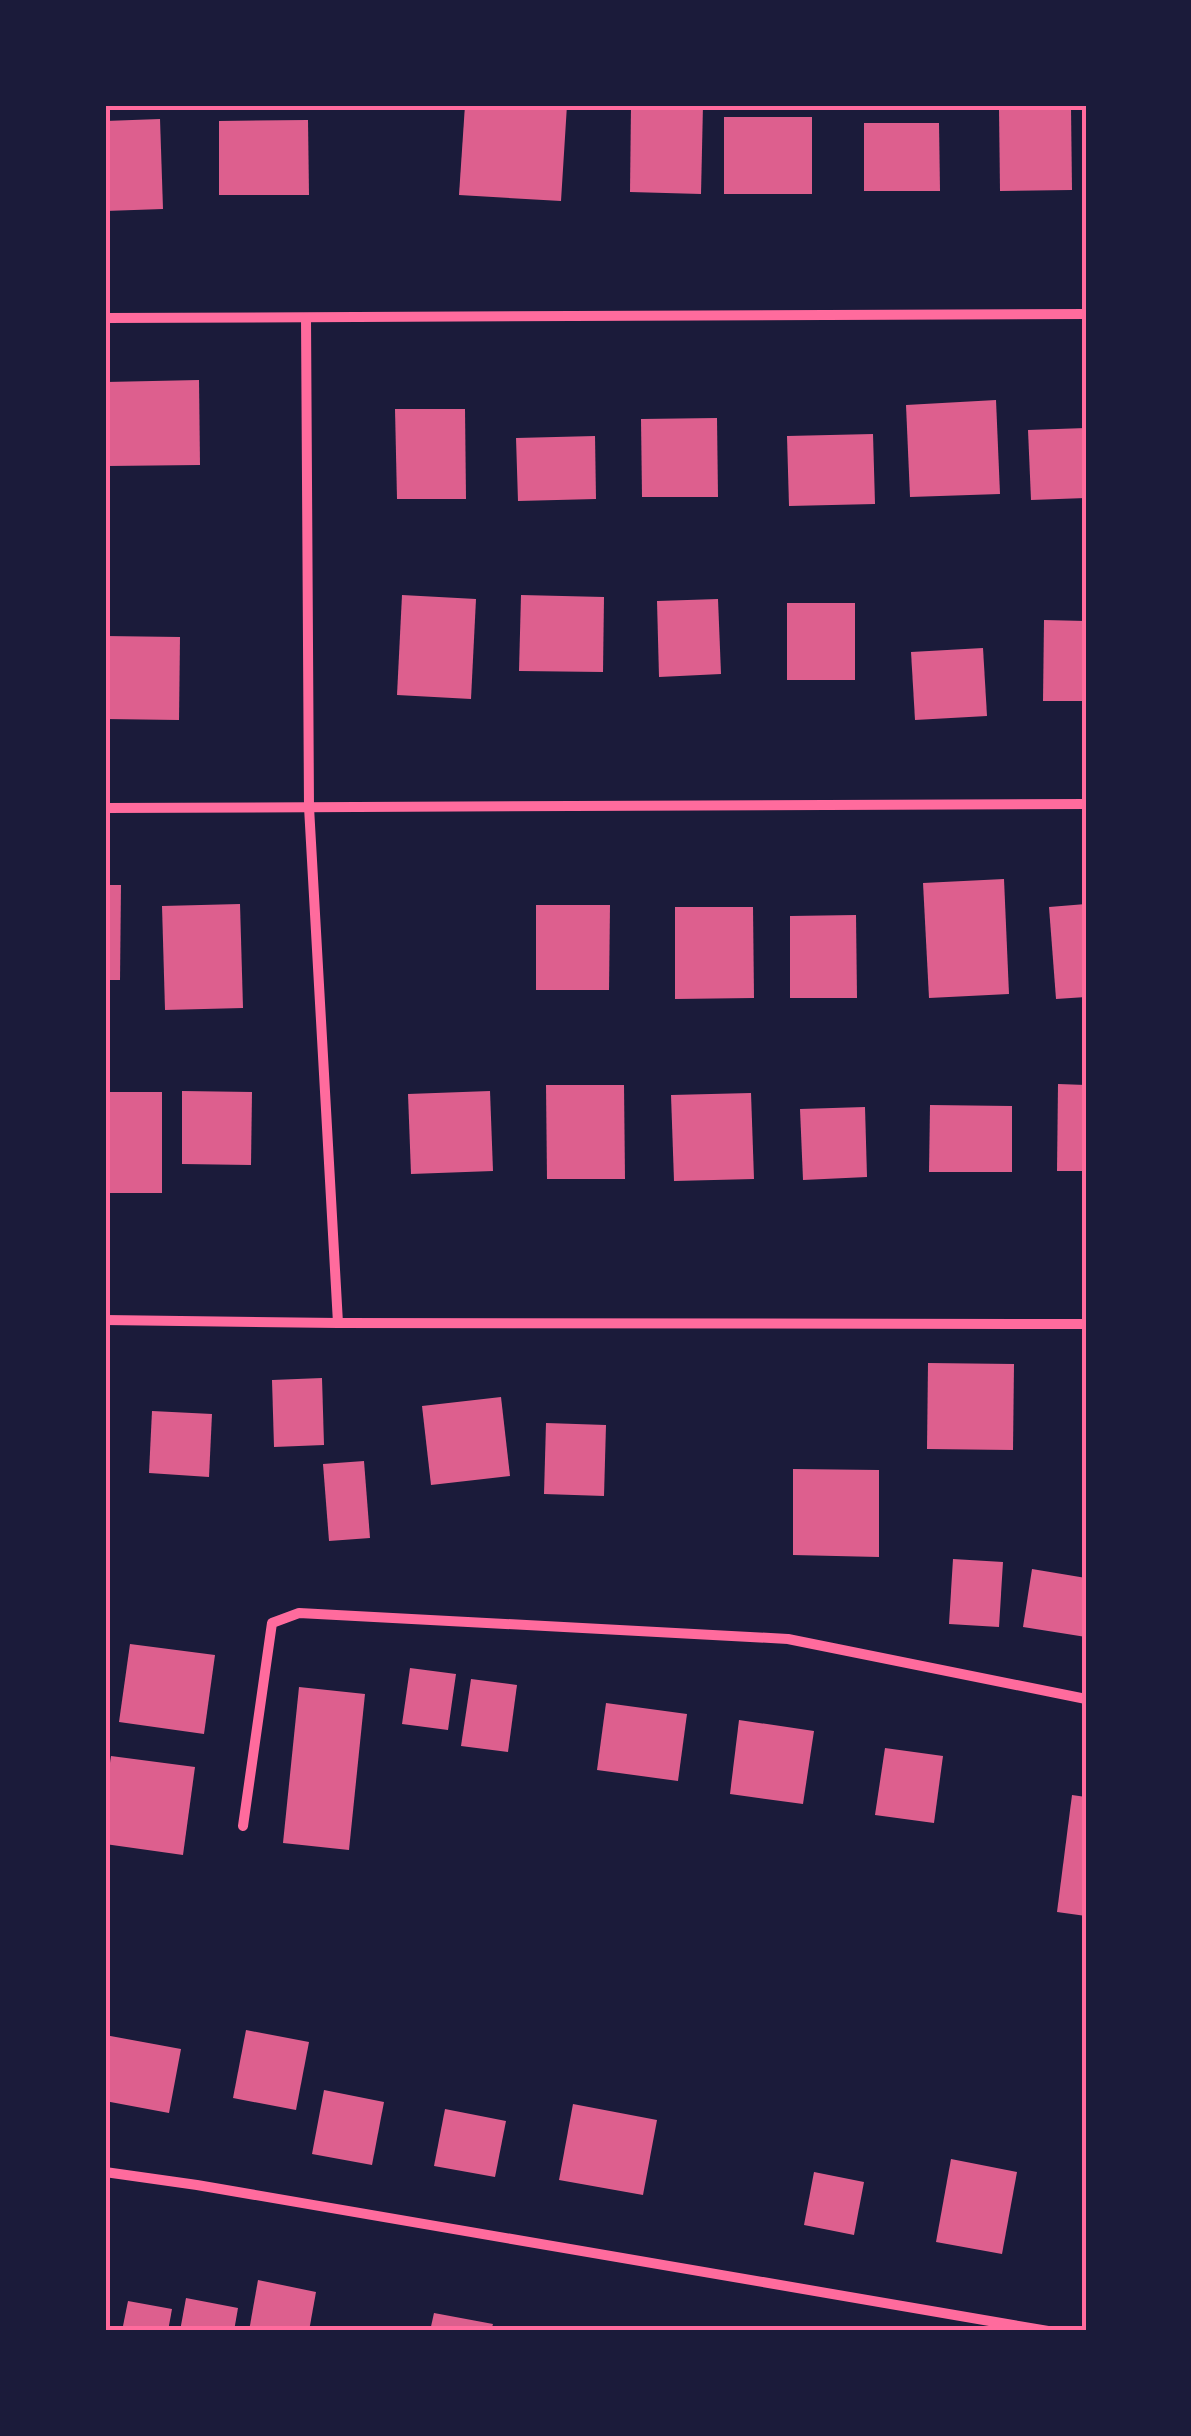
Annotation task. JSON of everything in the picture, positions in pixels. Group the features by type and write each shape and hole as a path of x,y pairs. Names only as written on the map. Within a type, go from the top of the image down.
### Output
{"street":[{"path":"105,318 1086,314"},
{"path":"306,318 309,807 338,1324"},
{"path":"105,808 1086,804"},
{"path":"105,1320 338,1324 1086,1324"},
{"path":"243,1826 272,1623 300,1613 788,1639 1086,1698"},
{"path":"105,2172 1048,2331"}],"building":[{"path":"465,105 567,105 561,201 459,195"},
{"path":"631,105 703,105 701,194 630,192"},
{"path":"1071,108 1072,190 1000,191 999,109"},
{"path":"724,117 812,117 812,194 724,194"},
{"path":"160,119 163,209 105,211 105,121"},
{"path":"308,120 309,195 219,195 219,121"},
{"path":"864,123 939,123 940,191 864,191"},
{"path":"199,380 200,465 108,466 106,382"},
{"path":"996,400 1000,494 910,497 906,405"},
{"path":"395,409 465,409 466,499 397,499"},
{"path":"717,418 718,497 642,497 641,419"},
{"path":"1086,428 1086,498 1031,500 1028,430"},
{"path":"873,434 875,504 789,506 787,436"},
{"path":"595,436 596,499 518,501 516,438"},
{"path":"402,595 476,599 471,699 397,695"},
{"path":"521,595 604,597 603,672 519,671"},
{"path":"718,599 721,674 659,677 657,601"},
{"path":"787,603 855,603 855,680 787,680"},
{"path":"1044,620 1086,621 1086,701 1043,701"},
{"path":"105,636 180,637 179,720 105,719"},
{"path":"983,648 987,716 915,720 911,652"},
{"path":"1004,879 1009,994 929,998 923,883"},
{"path":"105,885 121,885 120,980 105,980"},
{"path":"240,904 243,1008 165,1010 162,906"},
{"path":"1086,904 1086,997 1056,999 1049,907"},
{"path":"536,905 610,905 609,990 536,990"},
{"path":"675,907 753,907 754,998 675,999"},
{"path":"856,915 857,998 790,998 790,916"},
{"path":"1058,1084 1086,1085 1086,1171 1057,1171"},
{"path":"546,1085 624,1085 625,1179 547,1179"},
{"path":"182,1091 252,1092 251,1165 182,1164"},
{"path":"490,1091 493,1171 411,1174 408,1094"},
{"path":"105,1092 162,1092 162,1193 105,1193"},
{"path":"751,1093 754,1179 674,1181 671,1095"},
{"path":"930,1105 1012,1106 1012,1172 929,1172"},
{"path":"865,1107 867,1177 803,1180 800,1109"},
{"path":"928,1363 1014,1364 1013,1450 927,1449"},
{"path":"322,1378 324,1445 274,1447 272,1380"},
{"path":"501,1397 510,1476 431,1485 422,1406"},
{"path":"152,1411 212,1414 209,1477 149,1473"},
{"path":"546,1423 606,1425 604,1496 544,1494"},
{"path":"364,1461 370,1538 329,1541 323,1464"},
{"path":"793,1469 879,1470 879,1557 793,1555"},
{"path":"953,1559 1003,1562 999,1627 949,1624"},
{"path":"1032,1569 1086,1578 1086,1637 1023,1627"},
{"path":"130,1644 215,1655 204,1734 119,1722"},
{"path":"410,1668 456,1674 448,1730 402,1724"},
{"path":"471,1679 517,1685 508,1752 461,1746"},
{"path":"299,1687 365,1694 349,1850 283,1843"},
{"path":"606,1703 687,1714 678,1781 597,1770"},
{"path":"739,1720 814,1731 803,1804 730,1794"},
{"path":"885,1748 943,1756 934,1823 875,1815"},
{"path":"111,1756 195,1767 183,1855 105,1844 105,1796"},
{"path":"1072,1795 1086,1797 1086,1916 1057,1912"},
{"path":"246,2030 309,2042 296,2110 233,2098"},
{"path":"105,2035 181,2049 169,2113 105,2101"},
{"path":"324,2090 384,2102 372,2165 312,2154"},
{"path":"573,2104 657,2120 643,2195 559,2180"},
{"path":"445,2109 506,2121 495,2177 434,2166"},
{"path":"951,2159 1017,2172 1002,2254 936,2242"},
{"path":"814,2172 864,2182 854,2235 804,2225"},
{"path":"258,2280 316,2292 309,2331 249,2331"},
{"path":"186,2298 238,2308 234,2331 180,2331"},
{"path":"128,2301 172,2309 168,2331 122,2331"},
{"path":"434,2313 493,2324 491,2331 430,2331"}]}
